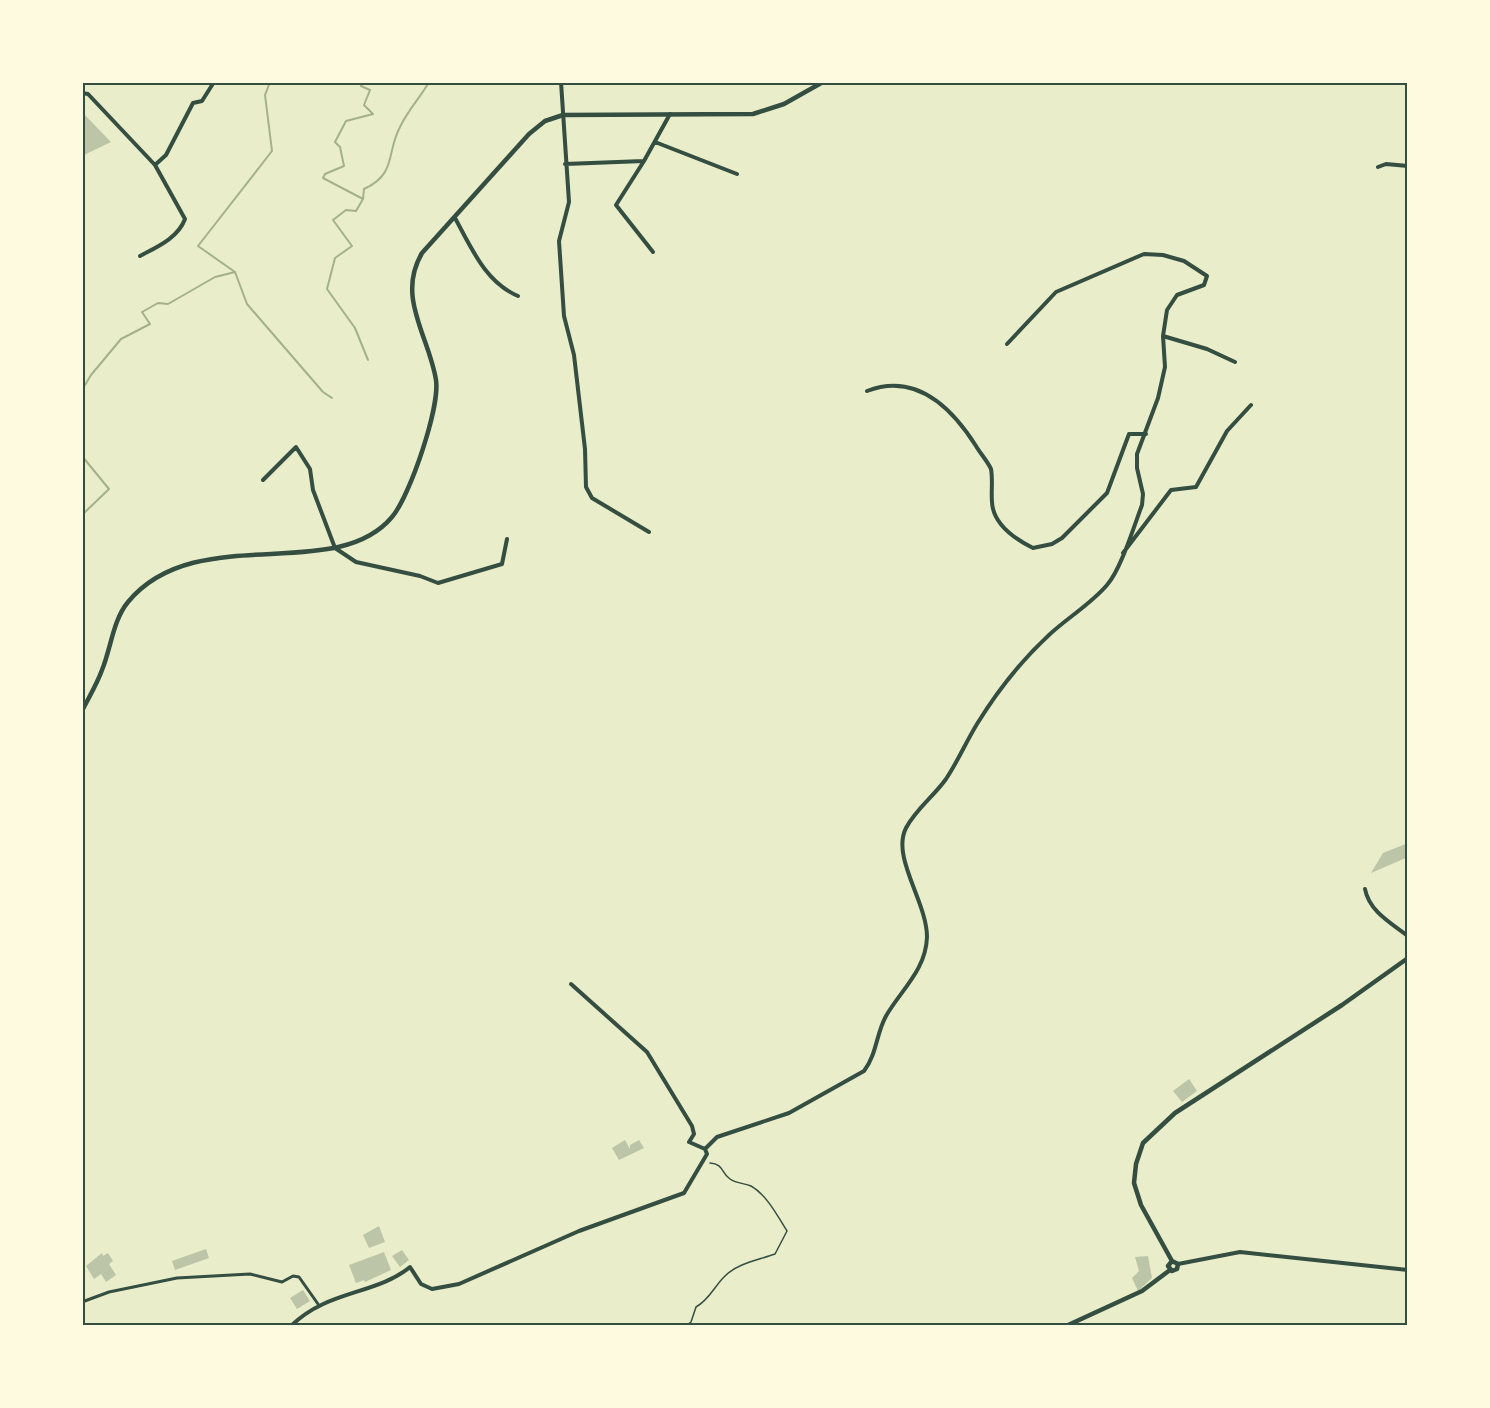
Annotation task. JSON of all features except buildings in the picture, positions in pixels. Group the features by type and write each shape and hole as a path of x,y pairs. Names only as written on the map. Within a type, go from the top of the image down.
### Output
{"street":[{"path":"155,165 166,155 193,103 202,101 214,82"},
{"path":"554,82 561,85 569,202 559,242 562,293 564,316 574,355 585,449 586,487 592,498 649,532"},
{"path":"82,711 102,669 123,610 135,595 162,573 204,560 335,548 365,538 393,517 421,452 429,427 436,387 413,309 413,274 422,253 529,134 545,121 563,116 670,113 753,114 784,104 819,83"},
{"path":"82,93 88,94 155,165 185,219 182,227 166,241 140,256"},
{"path":"653,252 616,205 644,161 670,113"},
{"path":"654,142 737,174"},
{"path":"565,164 644,161"},
{"path":"1378,167 1386,164 1407,166"},
{"path":"455,218 484,270 509,293 518,297"},
{"path":"291,1326 318,1304 396,1277 410,1267 422,1284 432,1289 459,1284 579,1231 684,1193 706,1152 717,1137 789,1113 864,1071 871,1061 885,1018 912,981 922,961 927,938 917,890 900,848 905,829 944,783 962,756 977,724 997,696 1048,635 1109,584 1142,506 1143,494 1137,468 1137,454 1158,398 1165,367 1163,336 1167,310 1177,295 1204,285 1208,276 1184,261 1163,255 1144,254 1056,292 1007,344"},
{"path":"1163,336 1207,348 1235,362"},
{"path":"867,392 894,385 917,391 950,410 991,470 992,506 997,517 1012,536 1033,548 1052,544 1078,523 1107,493 1129,434 1146,434"},
{"path":"1121,556 1171,490 1196,487 1227,432 1251,405"},
{"path":"263,480 296,447 310,469 313,490 335,548 356,562 420,576 438,583 502,564 507,539"},
{"path":"1365,889 1368,902 1375,910 1407,936"},
{"path":"1407,958 1342,1005 1175,1113 1143,1143 1136,1164 1134,1183 1141,1205 1172,1261 1178,1264 1240,1252 1407,1270"},
{"path":"571,984 647,1052 692,1126 694,1134 689,1142 706,1152"},
{"path":"1170,1270 1168,1263 1172,1261"},
{"path":"1066,1326 1143,1291 1170,1270 1175,1270 1178,1264"},
{"path":"82,1302 110,1292 177,1278 250,1274 282,1282 293,1276 299,1277 318,1304"}],"path":[{"path":"685,1326 691,1322 696,1307 704,1303 724,1276 734,1268 776,1254 787,1231 766,1201 751,1186 742,1185 726,1177 723,1168 704,1160 706,1152"}],"waterway":[{"path":"82,390 91,375 121,339 150,324 142,312 158,303 168,304 215,277 235,272 198,246 272,151 265,95 270,82"},
{"path":"363,82 361,86 370,90 364,105 373,114 346,121 335,142 340,147 344,166 325,174 323,178 363,199"},
{"path":"368,360 355,328 327,289 335,258 352,246 333,220 346,210 356,211 363,199 364,189 382,177 400,127 429,82"},
{"path":"235,272 247,304 323,392 332,398"},
{"path":"82,456 109,489 82,515"}]}
